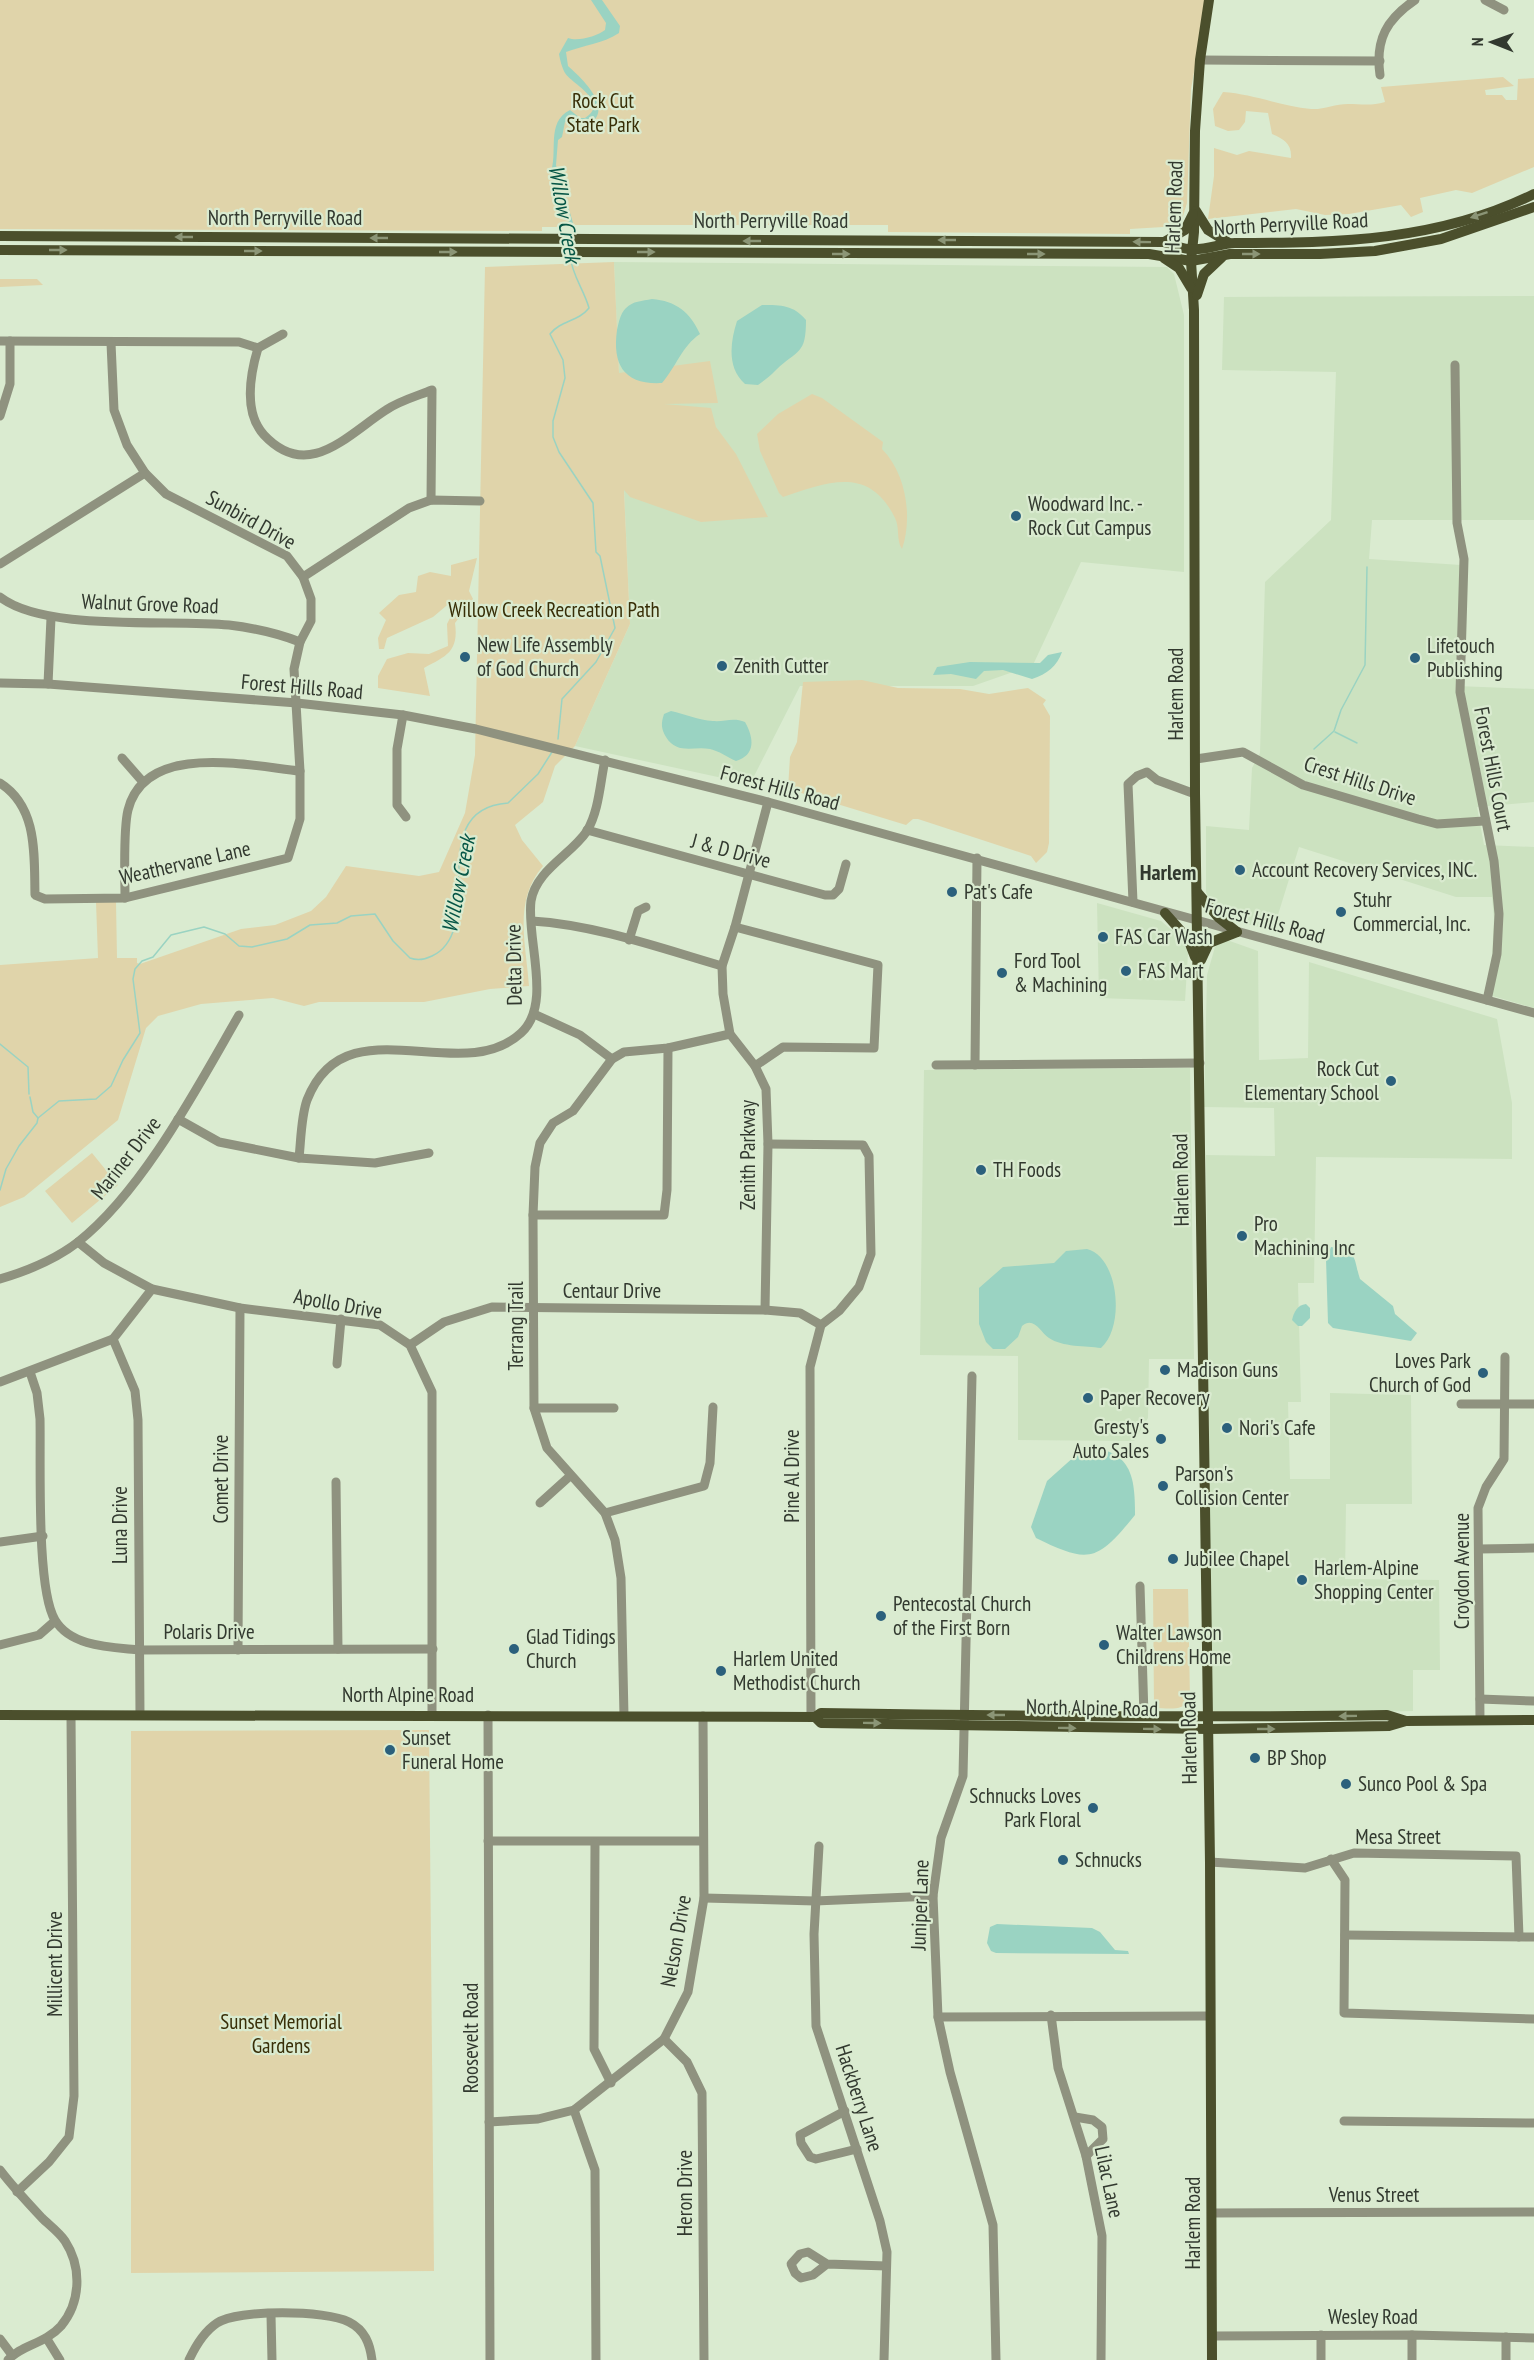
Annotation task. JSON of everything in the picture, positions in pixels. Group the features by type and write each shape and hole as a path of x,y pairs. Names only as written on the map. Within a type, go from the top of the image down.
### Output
{"main road":[{"name":"Harlem Road","path":"1209,0 1200,60 1195,131 1195,208 1191,255 1194,309 1197,892 1210,1862 1212,2360"},
{"name":"North Perryville Road","path":"0,250 1191,255 1230,248 1377,240 1452,224 1515,204 1534,194"},
{"name":"North Perryville Road","path":"1230,248 1320,254 1375,251 1441,239 1534,207"},
{"path":"1164,242 1185,230 1195,208"},
{"path":"1194,309 1204,274 1230,248 1208,230 1195,208"},
{"name":"North Perryville Road","path":"0,237 1164,242 1191,255"},
{"path":"1149,254 1171,262 1179,268 1192,290 1194,309"},
{"path":"1197,892 1218,917 1237,932"},
{"path":"1165,913 1188,939 1198,966"},
{"path":"1198,966 1209,943 1237,932"},
{"name":"North Alpine Road","path":"0,1715 432,1714 813,1717 821,1713 1208,1729 1378,1726 1406,1721 1534,1720"},
{"name":"North Alpine Road","path":"966,1720 1144,1716 1387,1715 1406,1721"}],"street":[{"path":"1485,0 1504,10"},
{"path":"1380,75 1382,41 1387,26 1395,14 1408,2"},
{"path":"1200,60 1380,62"},
{"path":"283,334 258,348 252,370 251,411 258,428 275,447 297,456 329,451 387,408 432,390 431,500"},
{"path":"0,416 10,384 5,341 239,342 258,348"},
{"name":"Sunbird Drive","path":"111,343 114,410 127,445 145,473 166,494 287,556 303,577 311,599 311,621 300,642 294,669 300,771 300,819 288,858"},
{"name":"Forest Hills Court","path":"1455,365 1457,523 1464,559 1460,692 1484,821 1494,861 1499,914 1497,954 1487,1000"},
{"path":"0,564 145,473"},
{"path":"303,577 409,508 431,500 480,501"},
{"name":"Walnut Grove Road","path":"0,597 11,606 51,618 229,625 272,632 300,642"},
{"path":"48,684 51,618"},
{"name":"Forest Hills Road","path":"0,683 48,684 297,703 404,715 605,760 768,802 1534,1013"},
{"path":"404,715 397,749 397,805 406,817"},
{"name":"Crest Hills Drive","path":"1196,759 1243,752 1303,785 1437,824 1484,821"},
{"path":"122,758 143,782"},
{"name":"Delta Drive","path":"298,1158 306,1102 320,1073 342,1056 371,1050 461,1052 490,1049 514,1039 527,1027 534,1014 536,987 531,900 547,870 568,854 587,830 595,809 605,760"},
{"path":"124,898 128,809 143,782 174,764 222,763 300,771"},
{"path":"1133,902 1128,784 1137,776 1147,772 1157,780 1196,794"},
{"name":"Weathervane Lane","path":"0,783 24,807 33,837 35,895 45,900 124,898 288,858"},
{"name":"Zenith Parkway","path":"765,1310 768,1144 766,1089 755,1066 730,1034 723,994 722,966 735,927 768,802"},
{"name":"J & D Drive","path":"587,830 749,875 833,895 839,889 846,864"},
{"path":"975,1065 976,858"},
{"path":"629,940 638,911 646,907"},
{"path":"532,921 554,922 722,966"},
{"path":"735,927 878,965 874,1048 783,1047 755,1066"},
{"path":"534,1014 580,1035 612,1059 624,1052 668,1048 730,1034"},
{"name":"Mariner Drive","path":"0,1279 25,1271 78,1242 125,1195 178,1119 239,1015"},
{"path":"533,1215 664,1215 667,1190 668,1048"},
{"name":"Terrang Trail","path":"612,1059 573,1111 553,1123 540,1143 535,1167 533,1215 534,1408 547,1448 605,1513 615,1540 621,1578 624,1716"},
{"path":"936,1065 1200,1063"},
{"path":"178,1119 219,1142 298,1158 375,1163 429,1153"},
{"path":"768,1144 863,1145 869,1156 871,1254 859,1287 839,1311 820,1325"},
{"name":"Apollo Drive","path":"78,1242 104,1263 152,1289 240,1308 380,1325 410,1345"},
{"path":"0,1382 113,1339 152,1289"},
{"name":"Centaur Drive","path":"410,1345 444,1322 492,1307 765,1310 800,1313 820,1325"},
{"name":"Comet Drive","path":"238,1650 240,1308"},
{"path":"337,1364 341,1319"},
{"name":"Pine Al Drive","path":"813,1717 810,1367 820,1325"},
{"name":"Luna Drive","path":"113,1339 135,1391 138,1420 140,1715"},
{"path":"410,1345 432,1392 432,1714"},
{"name":"Croydon Avenue","path":"1480,1720 1478,1508 1486,1487 1504,1459 1505,1357"},
{"path":"0,1645 39,1635 55,1621 45,1593 40,1419 37,1393 30,1372"},
{"name":"Juniper Lane","path":"972,1377 963,1776 941,1838 933,1896 938,2017 950,2072 993,2224 996,2360"},
{"path":"1461,1404 1534,1404"},
{"path":"605,1513 704,1486 710,1463 713,1407"},
{"path":"534,1408 614,1408"},
{"path":"540,1503 570,1476"},
{"path":"336,1482 338,1649"},
{"path":"0,1542 42,1536"},
{"path":"1479,1549 1534,1548"},
{"path":"1140,1586 1144,1716"},
{"name":"Polaris Drive","path":"55,1621 72,1636 97,1646 139,1650 433,1649"},
{"path":"1480,1699 1534,1701"},
{"name":"Roosevelt Road","path":"488,1715 490,2360"},
{"name":"Millicent Drive","path":"17,2192 49,2162 69,2137 74,2096 71,1716"},
{"name":"Nelson Drive","path":"489,2122 538,2120 574,2110 664,2039 688,1992 704,1898 703,1716"},
{"path":"488,1841 595,1843 702,1841"},
{"path":"595,1843 594,2049 611,2083"},
{"name":"Hackberry Lane","path":"819,1846 815,1901 816,2026 880,2221 887,2252 884,2360"},
{"name":"Mesa Street","path":"1210,1862 1305,1868 1354,1853 1516,1856 1519,1937"},
{"path":"1331,1859 1345,1880 1344,2013 1534,2019"},
{"path":"704,1898 815,1901 933,1896"},
{"path":"1346,1935 1534,1937"},
{"name":"Lilac Lane","path":"1051,2015 1058,2068 1086,2156 1102,2236 1101,2360"},
{"path":"938,2017 1210,2016"},
{"name":"Heron Drive","path":"664,2039 687,2062 702,2092 704,2360"},
{"path":"574,2110 595,2170 596,2360"},
{"path":"845,2111 806,2130 800,2135 801,2144 810,2157 816,2159 857,2149"},
{"path":"1075,2117 1093,2120 1102,2127 1104,2139 1086,2156"},
{"path":"1344,2121 1534,2123"},
{"path":"0,2170 17,2192 65,2241 78,2279 75,2302 62,2324 47,2339 10,2357 0,2339"},
{"name":"Venus Street","path":"1213,2213 1534,2212"},
{"path":"826,2264 886,2266"},
{"path":"189,2360 195,2347 215,2324 232,2316 315,2314 348,2321 365,2336 372,2360"},
{"path":"271,2315 272,2360"},
{"path":"1321,2335 1321,2360"},
{"path":"1412,2335 1412,2360"},
{"name":"Wesley Road","path":"1213,2336 1412,2335 1534,2338"},
{"path":"1506,2337 1506,2360"},
{"path":"47,2339 60,2360"}],"shaded area":[{"path":"614,262 1167,267 1174,274 1184,315 1184,572 1081,562 1033,665 973,686 800,686 750,784 575,746 630,624"},
{"path":"1534,296 1534,520 1372,520 1369,559 1461,565 1457,686 1534,689 1534,802 1477,807 1484,845 1534,847 1534,1008 1486,994 1492,956 1494,918 1492,897 1456,897 1299,847 1273,931 1232,920 1221,915 1210,903 1206,892 1206,826 1249,830 1252,768 1260,753 1265,582 1331,520 1336,372 1222,370 1224,297"},
{"path":"1097,903 1161,921 1181,938 1188,953 1185,1001 1099,998"},
{"path":"1227,940 1258,951 1259,1060 1308,1058 1309,962 1497,1019 1512,1103 1512,1159 1316,1157 1314,1283 1298,1283 1301,1402 1288,1402 1290,1479 1330,1479 1330,1393 1411,1395 1412,1504 1346,1504 1345,1579 1439,1580 1440,1670 1413,1670 1413,1711 1294,1714 1211,1711 1206,1155 1275,1156 1274,1108 1204,1107 1207,975 1215,947"},
{"path":"1190,1068 1194,1359 1149,1359 1148,1418 1134,1441 1018,1440 1018,1356 920,1355 924,1070"}],"green space":[{"name":"Rock Cut State Park","path":"0,0 1207,0 1191,89 1187,203 1180,226 1130,229 1130,234 888,232 888,225 570,225 570,227 542,227 542,231 0,229"},
{"path":"1503,77 1514,86 1485,90 1486,95 1502,95 1506,100 1517,100 1518,79 1534,78 1534,167 1472,193 1456,190 1420,198 1423,212 1411,217 1401,205 1349,214 1325,215 1296,209 1208,219 1214,176 1214,148 1237,155 1249,151 1291,158 1290,149 1286,143 1272,134 1268,113 1246,111 1245,122 1239,130 1228,131 1215,126 1213,109 1223,92 1316,109 1343,104 1385,102 1381,87"},
{"name":"Willow Creek Recreation Path","path":"614,262 619,373 710,361 718,403 664,404 711,408 716,427 736,454 768,517 701,522 630,497 624,490 630,624 575,746 555,766 543,802 515,825 522,840 543,866 528,893 525,908 524,938 529,986 490,989 424,1002 319,1002 304,1006 273,998 201,1004 158,1016 146,1028 118,1120 24,1197 0,1207 0,965 98,958 96,902 116,902 117,958 137,958 137,963 140,964 241,929 275,925 311,911 326,897 346,866 419,876 439,872 465,813 475,755 485,267"},
{"path":"0,279 37,279 43,285 0,287"},
{"path":"812,394 822,398 883,442 882,449 897,470 905,496 907,523 902,549 895,518 885,501 873,490 860,484 831,483 783,497 779,493 760,451 757,434 778,414"},
{"path":"477,558 469,591 473,599 455,623 456,633 453,647 445,656 424,668 430,696 378,688 378,676 387,659 408,653 429,654 448,646 447,624 456,606 452,601 433,617 387,638 384,649 379,649 378,638 386,620 379,613 399,595 416,592 418,576 430,572 451,576 451,565"},
{"path":"862,680 898,688 960,689 989,694 1028,688 1046,700 1043,704 1050,716 1049,843 1047,852 1036,863 1031,856 918,819 913,819 906,825 788,789 790,757 797,742 803,682"},
{"path":"92,1153 118,1185 72,1223 45,1191"},
{"path":"1153,1589 1188,1589 1190,1699 1179,1708 1154,1708"},
{"name":"Sunset Memorial Gardens","path":"429,1730 434,2271 131,2273 131,1731"}],"water":[{"path":"591,0 602,0 620,26 619,33 613,37 566,52 568,66 590,89 598,106 598,115 593,122 582,128 574,122 565,122 562,137 558,140 556,165 573,229 570,228 557,195 556,184 550,174 555,130 562,115 570,110 580,118 585,118 592,112 594,106 587,94 565,73 559,54 568,38 587,38 605,30 606,23"},
{"path":"652,299 668,302 681,309 692,320 700,334 688,344 662,383 649,383 630,377 619,363 617,354 617,330 622,313 632,304"},
{"path":"762,305 787,307 796,311 806,320 806,331 799,350 758,385 745,384 739,378 733,363 732,346 735,329 737,321"},
{"path":"1062,652 1051,669 1032,679 1003,670 984,671 976,679 951,674 933,675 937,667 970,662 1040,663 1048,655"},
{"path":"671,711 707,720 745,722 750,734 750,750 747,755 736,761 710,749 686,749 675,746 666,737 662,726 664,714"},
{"path":"1331,1247 1351,1253 1360,1279 1393,1306 1395,1314 1417,1333 1411,1341 1333,1328 1328,1323 1326,1259"},
{"path":"1087,1249 1098,1254 1106,1264 1115,1293 1114,1324 1109,1338 1101,1348 1067,1345 1054,1341 1030,1323 1022,1326 1018,1337 1005,1349 993,1349 986,1342 979,1324 979,1288 1003,1267 1054,1263 1066,1251"},
{"path":"1306,1304 1310,1308 1310,1318 1302,1326 1298,1326 1292,1320 1294,1314 1298,1307"},
{"path":"1085,1447 1112,1453 1127,1467 1134,1488 1135,1515 1122,1531 1101,1550 1081,1555 1036,1538 1031,1527 1047,1481"},
{"path":"997,1924 1092,1928 1100,1932 1115,1950 1128,1951 1129,1954 996,1953 991,1951 987,1943 990,1927"}],"waterway":[{"name":"Willow Creek","path":"558,739 562,699 596,662 615,628 600,556 596,552 593,503 559,452 553,437 553,421 565,378 563,360 550,334 554,329 580,316 589,308 573,270 570,256"},
{"path":"1314,749 1334,731 1341,710 1365,665 1367,567"},
{"path":"1335,732 1357,743"},
{"name":"Willow Creek","path":"0,1190 6,1169 19,1146 37,1123 38,1118 59,1101 96,1099 111,1086 123,1060 140,1033 133,979 135,969 142,961 153,957 171,935 204,927 225,934 239,946 252,947 287,939 310,925 337,923 351,916 375,914 393,941 410,958 421,960 432,956 448,942 456,922 461,847 467,826 482,810 508,803 538,774 552,752"},
{"path":"0,1044 28,1067 29,1094"},
{"path":"30,1097 33,1112 38,1118"}],"place":[{"name":"Woodward Inc. - Rock Cut Campus","path":"1016,516"},
{"name":"New Life Assembly of God Church","path":"465,657"},
{"name":"Lifetouch Publishing","path":"1415,658"},
{"name":"Zenith Cutter","path":"722,666"},
{"name":"Account Recovery Services, INC.","path":"1240,870"},
{"name":"Pat's Cafe","path":"952,892"},
{"name":"Stuhr Commercial, Inc.","path":"1341,912"},
{"name":"FAS Car Wash","path":"1103,937"},
{"name":"FAS Mart","path":"1126,971"},
{"name":"Ford Tool & Machining","path":"1002,973"},
{"name":"Rock Cut Elementary School","path":"1391,1081"},
{"name":"TH Foods","path":"981,1170"},
{"name":"Pro Machining Inc","path":"1242,1236"},
{"name":"Madison Guns","path":"1165,1370"},
{"name":"Loves Park Church of God","path":"1483,1373"},
{"name":"Paper Recovery","path":"1088,1398"},
{"name":"Nori's Cafe","path":"1227,1428"},
{"name":"Gresty's Auto Sales","path":"1161,1439"},
{"name":"Parson's Collision Center","path":"1163,1486"},
{"name":"Jubilee Chapel","path":"1173,1559"},
{"name":"Harlem-Alpine Shopping Center","path":"1302,1580"},
{"name":"Pentecostal Church of the First Born","path":"881,1616"},
{"name":"Walter Lawson Childrens Home","path":"1104,1645"},
{"name":"Glad Tidings Church","path":"514,1649"},
{"name":"Harlem United Methodist Church","path":"721,1671"},
{"name":"Sunset Funeral Home","path":"390,1750"},
{"name":"BP Shop","path":"1255,1758"},
{"name":"Sunco Pool & Spa","path":"1346,1784"},
{"name":"Schnucks Loves Park Floral","path":"1093,1808"},
{"name":"Schnucks","path":"1063,1860"}],"district":[{"name":"Harlem","path":"1168,872"}]}
